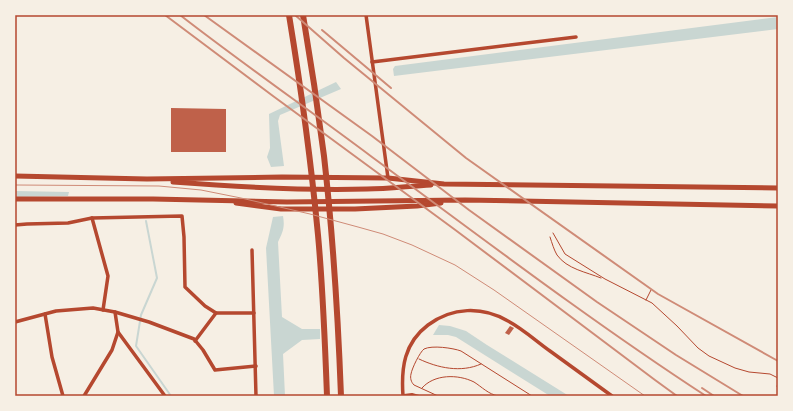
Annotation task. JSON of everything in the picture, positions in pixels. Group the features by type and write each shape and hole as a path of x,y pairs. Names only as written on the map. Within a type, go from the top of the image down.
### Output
{"highway":[{"path":"289,15 298,67 318,237 325,337 327,396"},
{"path":"303,15 324,155 331,233 341,396"}],"main road":[{"path":"15,176 147,180 236,187 291,189 368,189 444,184 778,188"},
{"path":"147,180 282,177 388,178 444,184"},
{"path":"15,199 153,199 287,202 465,200 778,206"},
{"path":"209,200 281,209 355,210 417,206 465,200"}],"street":[{"path":"366,15 388,178"},
{"path":"372,62 576,37"},
{"path":"15,225 68,223 92,218 182,216 185,287 205,306 216,313 254,313"},
{"path":"92,218 108,276 103,310"},
{"path":"252,250 256,396"},
{"path":"15,322 56,311 93,308 115,312 149,322 194,339 203,350 215,370 256,366"},
{"path":"402,395 402,379 405,358 409,346 416,336 433,321 443,316 464,310 474,310 495,314 514,324 612,396"},
{"path":"84,396 112,350 118,332 115,312"},
{"path":"195,341 216,313"},
{"path":"45,314 52,357 63,396"},
{"path":"118,332 165,396"}],"lane":[{"path":"402,395 412,394 419,396"}],"path":[{"path":"553,233 565,254 605,279 652,303 698,348 709,356 735,368 749,372 770,374 778,378"},
{"path":"550,237 556,253 565,263 575,269 605,279"},
{"path":"646,301 651,290"},
{"path":"438,396 414,385 411,379 411,374 421,352 428,348 452,348 461,351 532,396"},
{"path":"418,358 433,365 450,368 468,368 481,364"},
{"path":"421,388 435,379 456,377 467,379 492,395 498,396"},
{"path":"778,384 778,389"},
{"path":"526,396 530,394"}],"shaded area":[{"path":"778,17 778,29 394,76 393,69 395,66"},
{"path":"336,82 341,89 280,115 278,121 284,166 271,167 267,157 270,148 269,114"},
{"path":"15,191 69,192 68,196 15,197"},
{"path":"283,216 283,229 278,242 282,317 302,329 320,329 320,339 302,340 283,354 285,396 274,396 266,248 273,217"},
{"path":"439,325 450,326 466,331 569,396 550,396 456,337 448,335 433,335"}],"building":[{"path":"171,108 226,109 226,152 171,152"},
{"path":"510,326 514,328 509,335 505,333"}],"waterway":[{"path":"146,221 157,278 141,315 136,346 171,396"}],"tram line":[{"path":"15,185 159,186 201,190 310,214 383,234 412,245 455,265 494,290 645,396"}],"railway":[{"path":"165,15 677,396"},
{"path":"180,15 537,279 663,368 706,396"},
{"path":"204,15 372,136 469,210 597,302 676,355 743,396"},
{"path":"295,15 344,58 466,158 658,294 778,361"},
{"path":"322,30 391,88"},
{"path":"702,388 714,396"}]}
